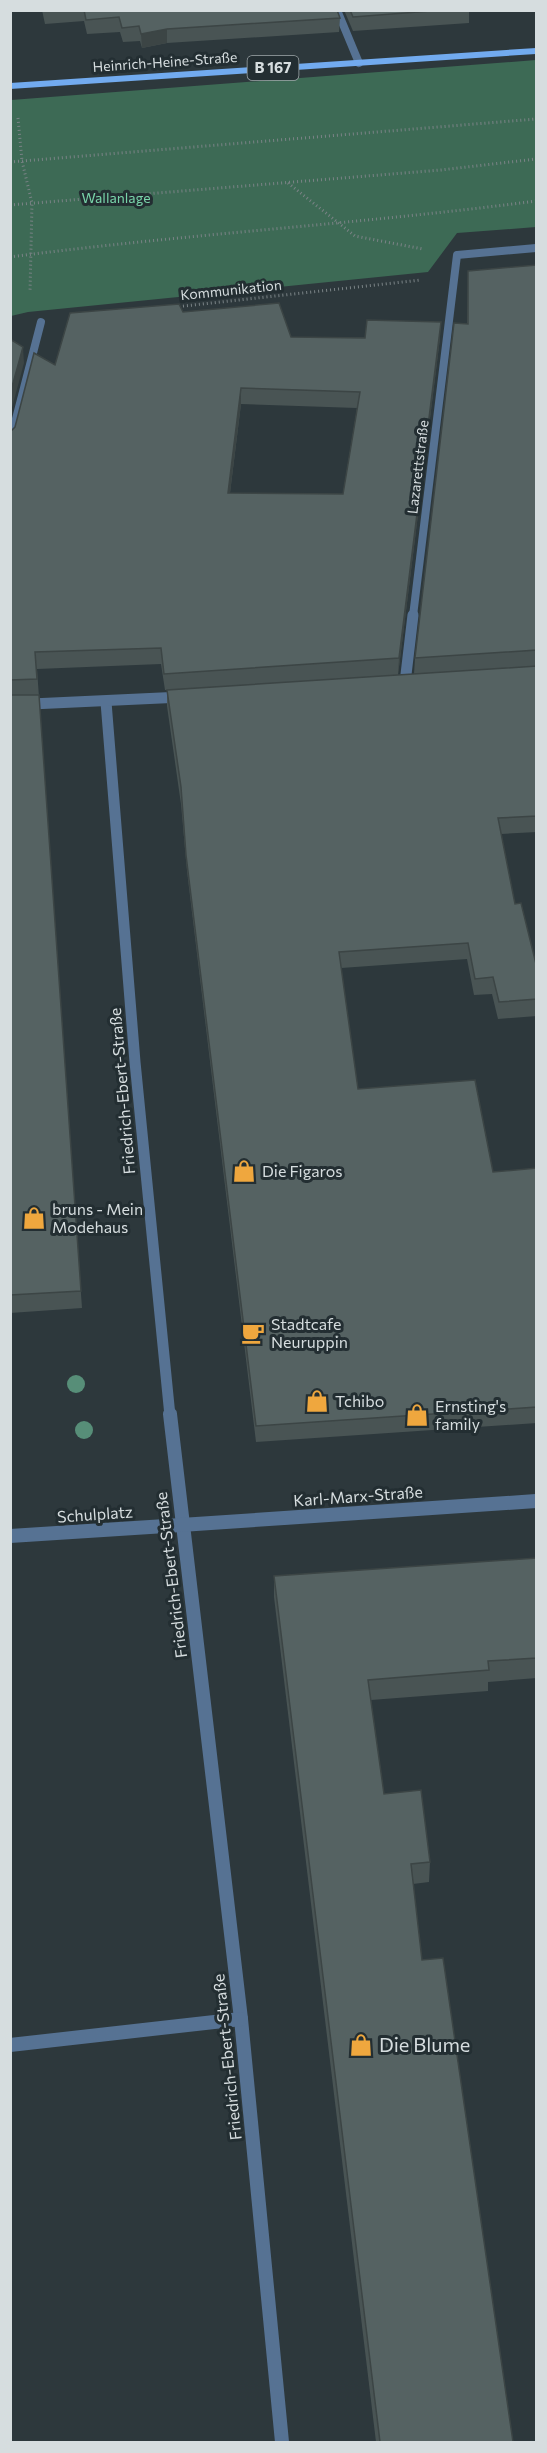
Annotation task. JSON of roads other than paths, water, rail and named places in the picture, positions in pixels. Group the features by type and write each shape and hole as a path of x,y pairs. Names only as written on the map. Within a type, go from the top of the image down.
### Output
{"main road":[{"name":"Heinrich-Heine-Straße","path":"10,86 537,51"}],"street":[{"path":"337,10 359,63"},
{"name":"Lazarettstraße","path":"393,684 410,682 457,255 537,248"},
{"path":"10,442 37,322"},
{"path":"10,705 192,696"},
{"name":"Friedrich-Ebert-Straße","path":"106,702 136,1074 181,1525 241,2019 282,2442"},
{"name":"Karl-Marx-Straße","path":"181,1525 537,1501"},
{"name":"Schulplatz","path":"10,1536 181,1525"},
{"path":"10,2045 241,2019"}],"place":[{"name":"Die Figaros","path":"244,1171"},
{"name":"bruns - Mein Modehaus","path":"34,1218"},
{"name":"Stadtcafe Neuruppin","path":"253,1333"},
{"name":"Tchibo","path":"317,1401"},
{"name":"Ernsting's family","path":"417,1415"},
{"name":"Die Blume","path":"361,2045"}],"park label":[{"name":"Wallanlage","path":"116,198"}]}
